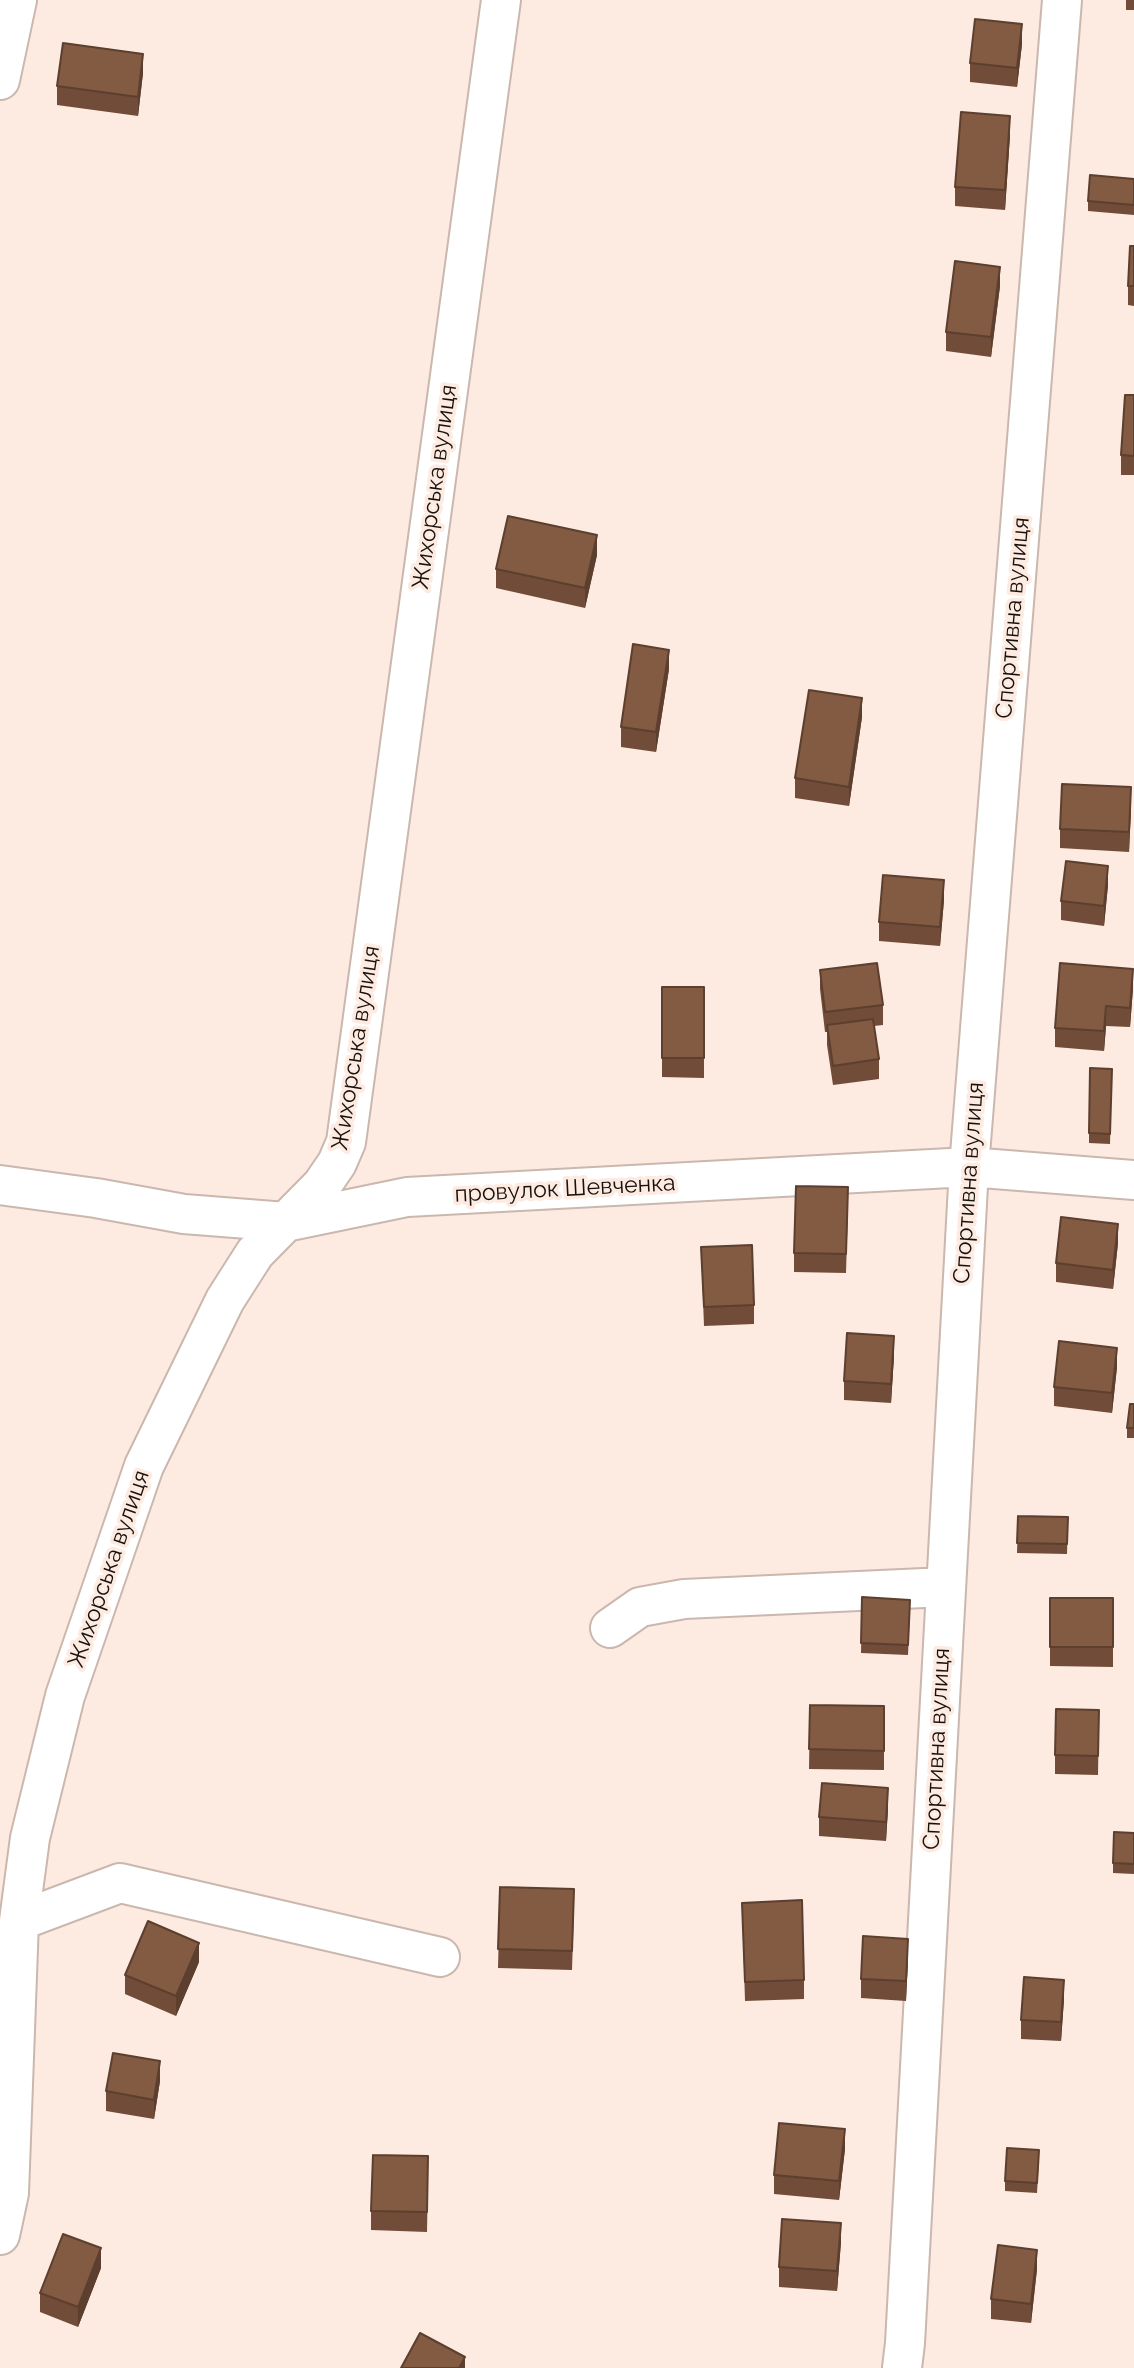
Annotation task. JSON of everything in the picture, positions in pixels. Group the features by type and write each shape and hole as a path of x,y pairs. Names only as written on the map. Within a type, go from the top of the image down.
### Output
{"street":[{"path":"0,80 17,0"},
{"name":"Жихорська вулиця","path":"0,2235 9,2193 19,1921 30,1838 65,1696 144,1466 225,1300 255,1254 322,1185 337,1163 346,1142 501,0"},
{"name":"Спортивна вулиця","path":"902,2368 968,1167 1062,0"},
{"name":"провулок Шевченка","path":"0,1185 96,1198 184,1214 285,1223 407,1197 968,1167 1134,1181"},
{"path":"610,1628 640,1607 684,1599 946,1587"},
{"path":"19,1921 121,1883 440,1957"}],"building":[{"path":"975,19 1022,24 1017,68 970,63"},
{"path":"63,43 143,54 138,97 57,86"},
{"path":"961,112 1010,116 1005,190 955,187"},
{"path":"1090,175 1134,179 1134,205 1088,201"},
{"path":"1130,246 1134,246 1134,286 1128,286"},
{"path":"955,261 1000,267 991,337 946,332"},
{"path":"1125,395 1134,395 1134,456 1121,455"},
{"path":"508,516 597,535 585,588 496,569"},
{"path":"633,644 669,650 656,732 621,727"},
{"path":"809,690 862,698 849,787 795,778"},
{"path":"1062,784 1131,787 1129,832 1060,829"},
{"path":"1066,861 1108,866 1104,906 1061,901"},
{"path":"883,875 944,880 940,927 879,922"},
{"path":"877,963 883,1005 825,1012 820,970"},
{"path":"1060,963 1133,969 1130,1008 1106,1006 1104,1031 1055,1028"},
{"path":"662,987 704,987 704,1058 662,1058"},
{"path":"873,1019 879,1059 833,1066 827,1025"},
{"path":"1090,1068 1112,1069 1110,1134 1089,1133"},
{"path":"796,1186 848,1187 846,1254 794,1253"},
{"path":"1061,1217 1118,1224 1113,1270 1056,1263"},
{"path":"752,1245 754,1305 704,1307 701,1247"},
{"path":"847,1333 894,1336 891,1384 844,1381"},
{"path":"1059,1341 1117,1348 1112,1393 1054,1387"},
{"path":"1130,1404 1134,1404 1134,1428 1127,1428"},
{"path":"1018,1516 1068,1517 1067,1544 1017,1543"},
{"path":"862,1597 910,1600 908,1645 861,1643"},
{"path":"1050,1598 1113,1598 1113,1647 1050,1647"},
{"path":"810,1705 884,1706 884,1751 809,1749"},
{"path":"1056,1709 1099,1710 1098,1756 1055,1755"},
{"path":"822,1783 888,1788 886,1822 819,1817"},
{"path":"1114,1832 1134,1833 1134,1864 1113,1863"},
{"path":"500,1887 574,1889 572,1951 498,1949"},
{"path":"802,1900 804,1980 745,1982 742,1903"},
{"path":"148,1921 199,1943 176,1996 125,1975"},
{"path":"863,1936 908,1939 906,1981 861,1979"},
{"path":"1024,1977 1064,1980 1061,2022 1021,2020"},
{"path":"113,2053 160,2061 154,2100 106,2091"},
{"path":"779,2123 845,2129 839,2181 774,2175"},
{"path":"1007,2148 1039,2150 1037,2183 1005,2181"},
{"path":"373,2155 428,2156 427,2212 371,2211"},
{"path":"782,2219 841,2223 837,2271 779,2267"},
{"path":"63,2234 101,2248 78,2307 40,2293"},
{"path":"998,2245 1037,2250 1031,2304 991,2299"},
{"path":"420,2333 465,2357 459,2368 401,2368"}]}
